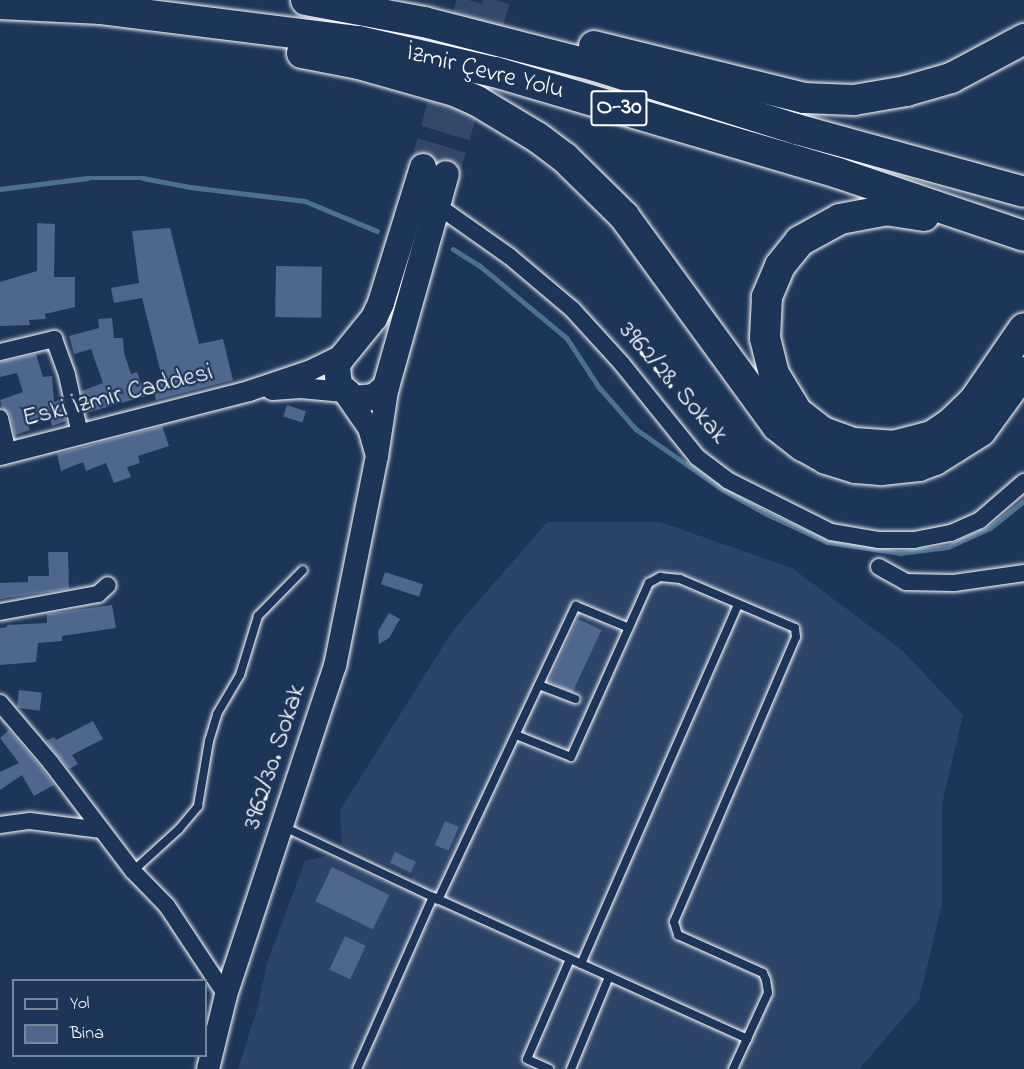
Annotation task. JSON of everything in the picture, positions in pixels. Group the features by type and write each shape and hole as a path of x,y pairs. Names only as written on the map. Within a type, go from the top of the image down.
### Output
{"highway":[{"name":"İzmir Çevre Yolu","path":"306,0 424,22 595,66 796,129 1024,192"},
{"name":"İzmir Çevre Yolu","path":"0,4 100,9 358,41 495,72 838,173 1024,236"},
{"path":"203,22 240,42 358,64 447,89 477,101 537,137 565,158 624,216 777,426 803,446 826,459 856,468 881,470 919,466 935,460 981,431 1024,372"},
{"path":"424,22 580,43 804,98 854,100 906,91 951,78 1024,39"},
{"path":"1024,242 904,211 874,211 840,219 812,233 789,252 770,285 764,324 774,374 797,412 823,432 838,439 854,443 893,446 932,436 950,424 992,378 1024,328"}],"main road":[{"path":"344,392 355,399 368,399 380,393 388,378 438,206 434,170 374,318 344,354 337,368 336,376 344,392 369,428 377,456"},
{"path":"344,354 363,347 377,351 387,362 388,378"},
{"name":"3962/30. Sokak","path":"208,1069 226,995 335,666 377,456 388,378"}],"street":[{"name":"3962/28. Sokak","path":"438,206 509,256 572,309 622,364 697,457 727,480 831,532 879,540 914,540 951,533 980,520 1024,482"},
{"path":"0,352 54,339 67,375 80,434"},
{"name":"Eski İzmir Caddesi","path":"4,454 249,391 310,370 344,354"},
{"name":"Eski İzmir Caddesi","path":"249,391 301,388 344,392"},
{"path":"0,418 4,454"},
{"path":"879,567 906,582 954,583 1024,573"},
{"path":"0,612 98,594 108,585"},
{"path":"0,703 51,763 133,871 167,906 226,995"},
{"path":"0,825 30,821 101,830"}],"lane":[{"path":"133,871 179,829 198,806 209,741 217,714 240,675 258,616 303,570"},
{"path":"516,735 571,757 649,583 660,578 680,579 795,628 796,637 674,922 678,935 763,973 768,993 733,1069"},
{"path":"580,964 738,604"},
{"path":"357,1069 576,606 629,628"},
{"path":"539,685 575,699"},
{"path":"283,826 436,899 747,1039"},
{"path":"549,1069 527,1059 570,959"},
{"path":"570,1069 609,977"}],"shaded area":[{"path":"547,522 660,522 792,568 903,651 963,715 942,804 942,904 919,1000 859,1069 238,1069 258,1006 267,963 305,861 326,856 406,891 413,877 342,845 340,810 452,632"}],"building":[{"path":"37,223 55,224 54,277 75,277 75,307 45,314 46,319 29,320 30,325 0,326 0,282 37,271"},
{"path":"170,228 199,344 223,339 233,380 156,400 152,384 163,381 142,298 114,303 111,288 139,283 132,231"},
{"path":"276,266 322,267 321,318 275,317"},
{"path":"112,318 114,338 123,338 124,353 131,374 137,372 146,396 86,413 81,391 103,383 91,349 74,354 69,336 99,328 98,319"},
{"path":"36,354 43,377 52,376 54,402 62,399 66,421 52,426 49,417 28,425 30,430 15,435 10,415 2,408 0,400 23,392 17,373 0,377 0,362"},
{"path":"287,405 306,411 302,423 283,416"},
{"path":"162,426 169,446 138,456 140,463 127,467 131,477 114,483 106,463 86,471 83,462 61,471 57,454"},
{"path":"48,552 68,552 69,589 0,599 0,583 28,582 28,576 49,576"},
{"path":"385,572 423,584 419,597 381,584"},
{"path":"112,605 116,628 62,636 62,641 38,643 36,662 0,665 0,628 7,627 7,625 47,623 47,614"},
{"path":"389,613 400,619 389,638 379,644 378,631"},
{"path":"578,619 602,630 572,693 549,682"},
{"path":"19,690 42,693 40,711 17,708"},
{"path":"93,721 103,739 72,755 78,764 69,769 46,741 54,737 56,740"},
{"path":"9,730 54,785 34,796 22,775 0,790 0,772 19,763 0,738"},
{"path":"445,821 459,827 449,851 435,845"},
{"path":"395,852 416,862 411,873 390,863"},
{"path":"332,867 390,895 373,929 315,901"},
{"path":"345,936 366,946 350,979 329,970"}],"waterway":[{"path":"0,189 87,178 143,178 190,187 305,201 377,231"},
{"path":"453,249 479,265 567,338 599,387 636,429 722,489 767,514 827,542 900,553 948,547 990,528 1024,501"}],"tunnel":[{"path":"423,167 470,0"},
{"path":"446,174 497,0"}]}
